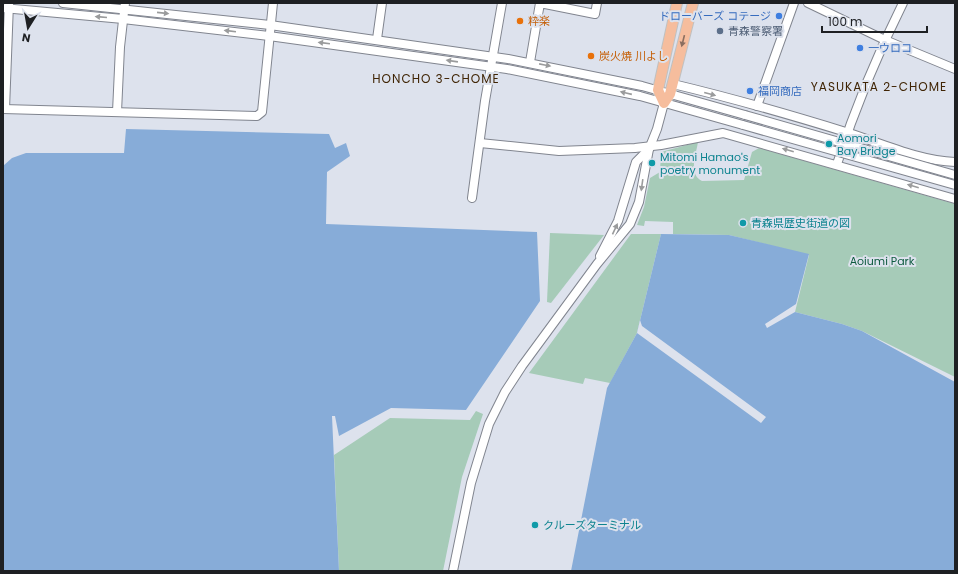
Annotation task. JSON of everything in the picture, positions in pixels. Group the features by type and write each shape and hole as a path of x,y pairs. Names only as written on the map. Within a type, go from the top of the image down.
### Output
{"main road":[{"path":"664,103 658,90 677,3"},
{"path":"664,103 671,89 692,3"}],"street":[{"path":"64,3 125,6 377,39 530,62 658,90 671,89 757,106 912,153 944,162 955,162"},
{"path":"273,3 270,25 269,36 262,112 257,116 4,109 7,7 269,36 491,67 592,85 664,103 955,185 953,198 723,133 649,148 559,150 480,143"},
{"path":"377,39 382,3"},
{"path":"472,198 502,3"},
{"path":"530,62 540,3 595,14 597,3"},
{"path":"757,106 794,3"},
{"path":"808,3 885,40 955,68"},
{"path":"837,164 847,133 885,40 903,3"},
{"path":"117,112 125,6"},
{"path":"671,89 745,115 955,175"},
{"path":"453,571 476,463 492,419 522,366 597,264 626,230 636,212 649,148 657,129 664,103"},
{"path":"597,264 618,221 636,162 649,148"}],"green space":[{"name":"Aoiumi Park","path":"698,142 694,169 695,174 702,181 744,180 752,152 759,148 955,204 955,377 862,331 842,324 795,312 809,255 729,235 673,234 673,222 645,221 644,226 637,225 644,207 650,178 660,172 661,152"},
{"path":"550,233 604,235 551,303 547,302"},
{"path":"631,234 661,234 637,333 610,383 585,378 583,384 529,373"},
{"path":"476,411 483,414 462,477 443,571 339,571 334,455 390,418 470,420"}],"water":[{"path":"126,129 329,134 335,148 346,143 350,156 327,172 326,224 537,232 540,301 466,410 391,408 339,436 335,416 332,416 339,571 3,571 3,166 12,158 26,153 124,153"},
{"path":"661,234 729,235 809,254 796,304 765,324 767,328 795,312 842,324 862,331 955,382 955,571 571,571 607,388 637,333"}],"pier":[{"path":"640,320 642,326 766,417 761,423 637,333"}],"place":[{"name":"ドローバーズ コテージ","path":"779,16"},
{"name":"粋楽","path":"520,21"},
{"name":"青森警察署","path":"720,31"},
{"name":"一ウロコ","path":"860,48"},
{"name":"炭火焼 川よし","path":"591,56"},
{"name":"福岡商店","path":"750,91"},
{"name":"Aomori Bay Bridge","path":"829,144"},
{"name":"Mitomi Hamao's poetry monument","path":"652,163"},
{"name":"青森県歴史街道の図","path":"743,223"},
{"name":"クルーズターミナル","path":"535,525"}],"district":[{"name":"HONCHO 3-CHOME","path":"436,79"},
{"name":"YASUKATA 2-CHOME","path":"879,87"}]}
